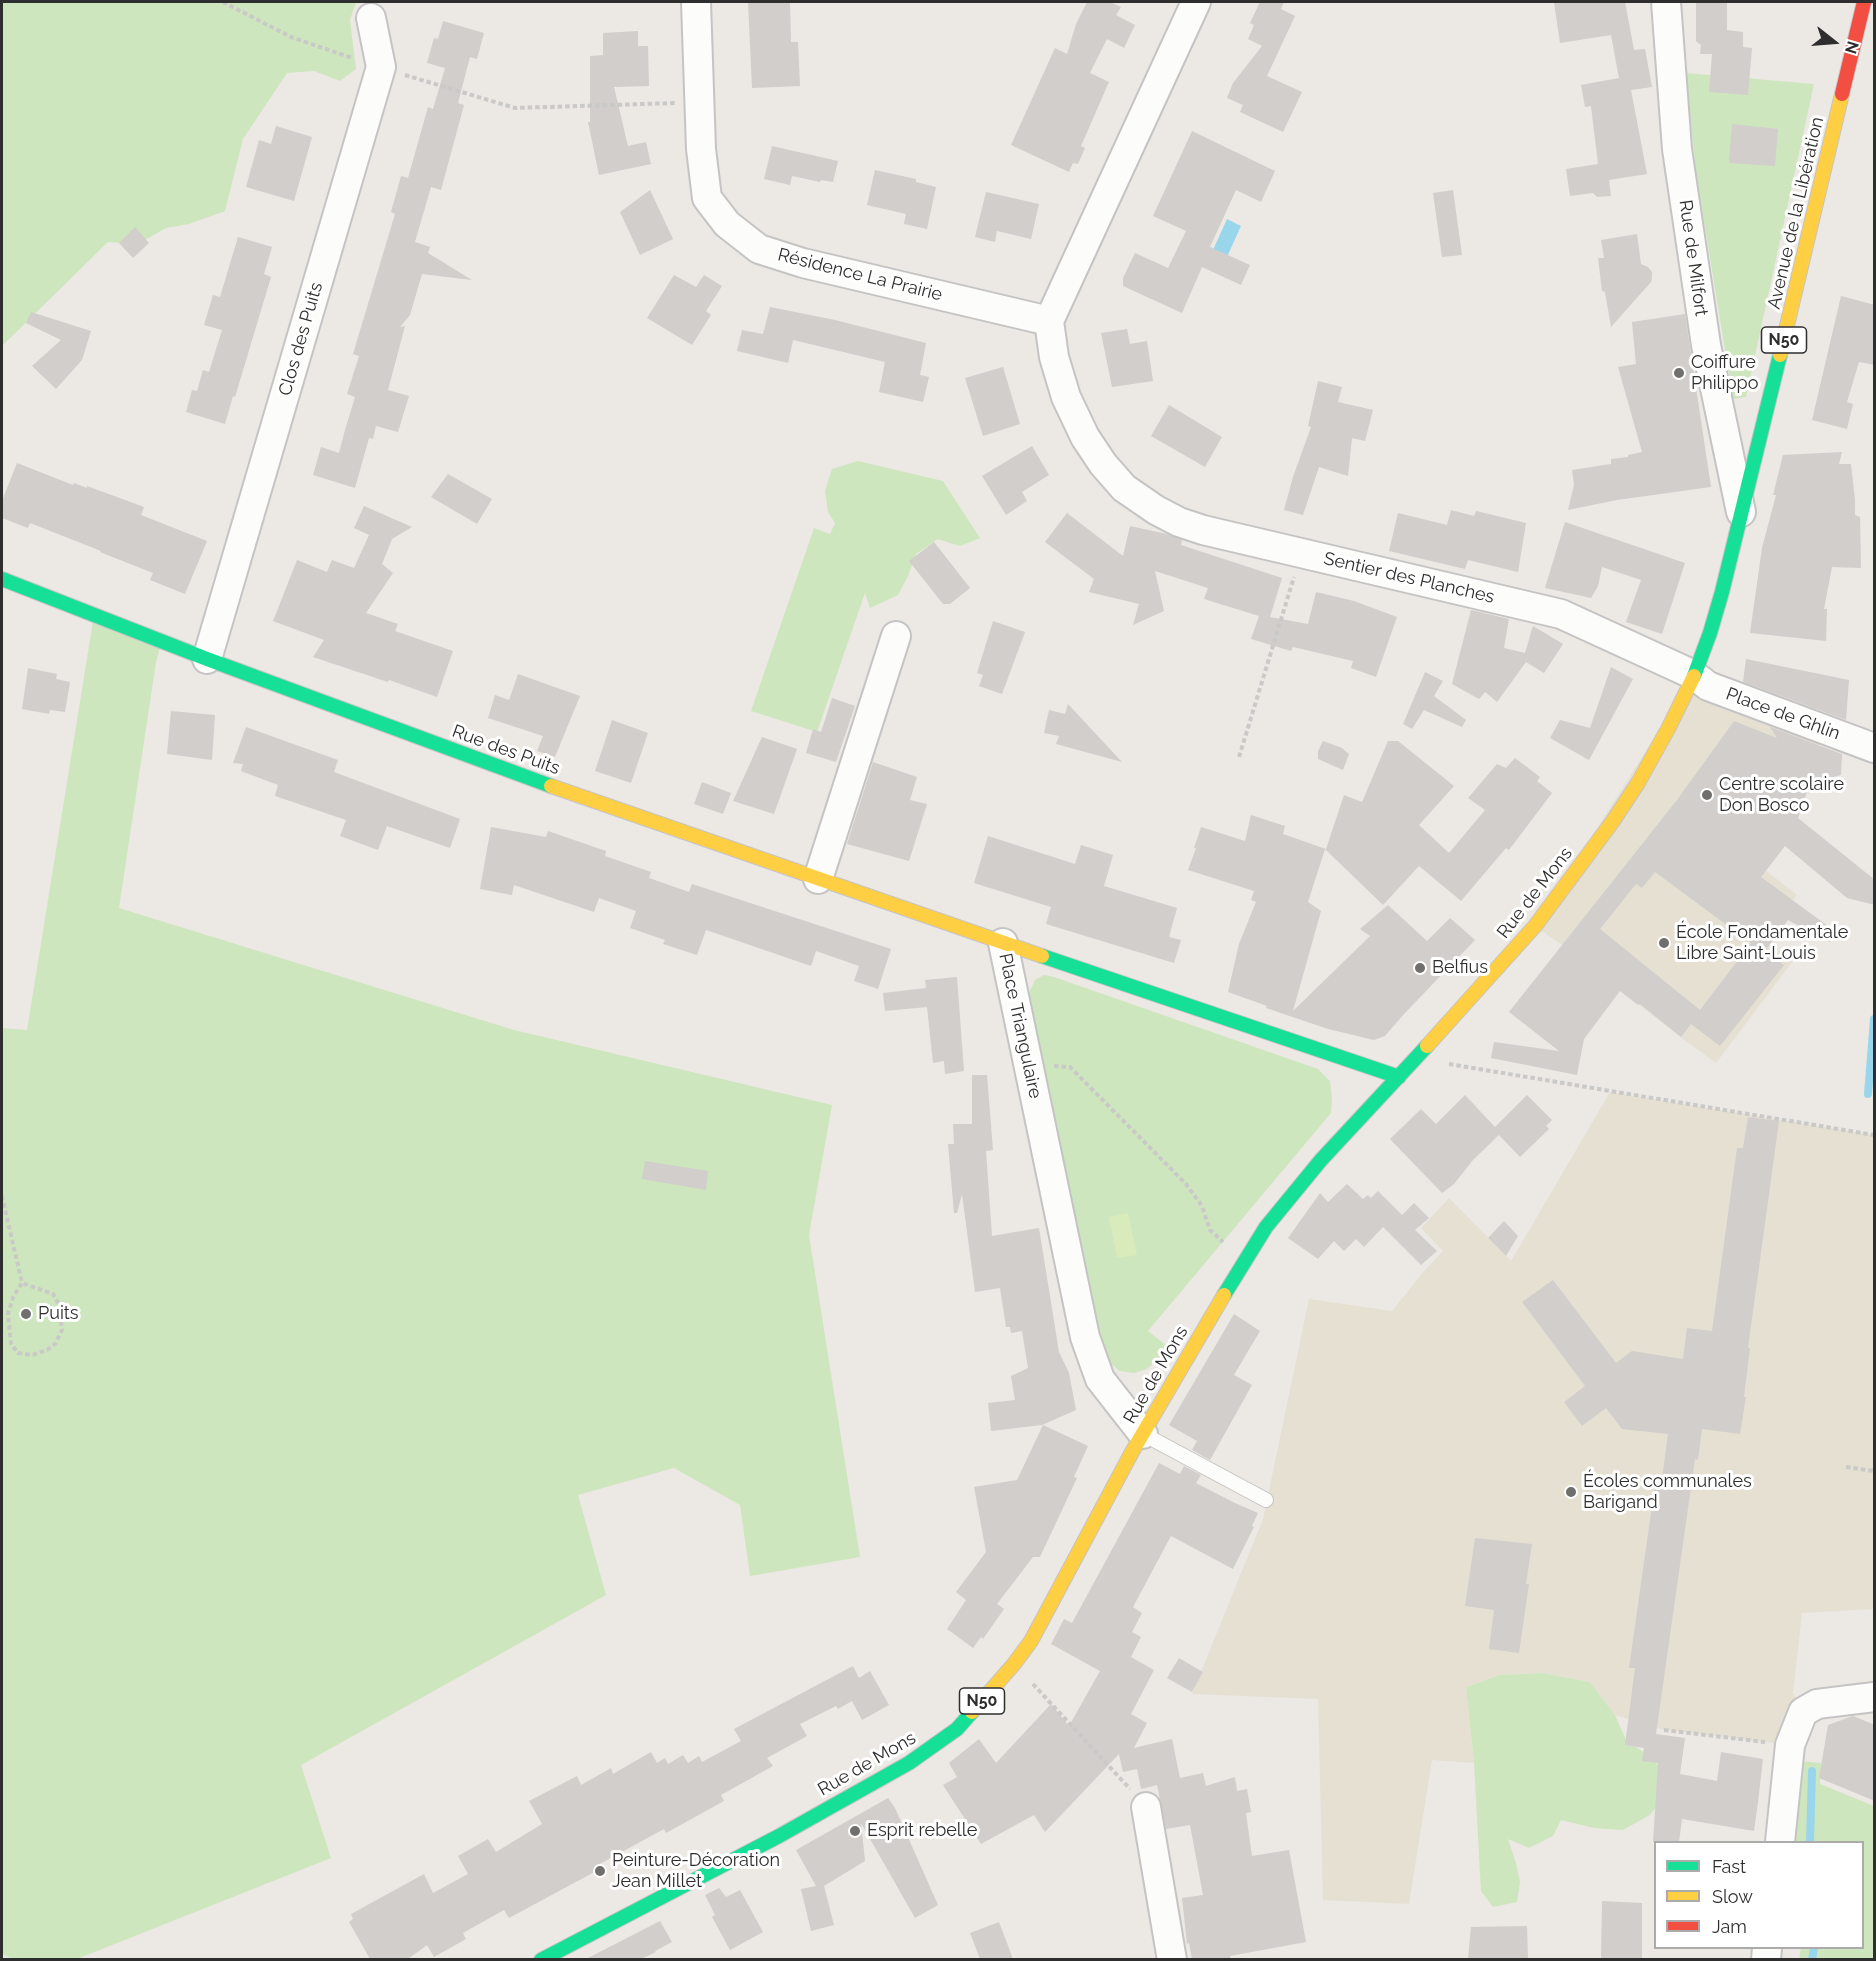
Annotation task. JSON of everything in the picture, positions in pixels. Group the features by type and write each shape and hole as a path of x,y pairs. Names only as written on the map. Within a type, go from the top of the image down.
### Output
{"main road":[{"name":"Avenue de la Libération","path":"1694,675 1719,602 1864,2"},
{"name":"Rue des Puits","path":"2,579 482,762 1002,943"},
{"name":"Rue de Mons","path":"541,1959 779,1836 909,1763 957,1729 1014,1664 1030,1641 1192,1345 1266,1227 1321,1160 1416,1059 1535,926 1638,783 1694,675"},
{"name":"Place Triangulaire","path":"1002,943 1399,1077"}],"street":[{"name":"Résidence La Prairie","path":"696,2 701,149 707,198 728,224 759,249 803,263 1049,321"},
{"path":"1049,321 1196,2"},
{"name":"Rue de Milfort","path":"1666,2 1677,149 1704,333 1741,512"},
{"name":"Clos des Puits","path":"207,659 381,67 371,18"},
{"name":"Sentier des Planches","path":"1049,321 1054,357 1066,397 1085,437 1103,464 1124,488 1156,510 1179,522 1203,530 1561,614 1694,675"},
{"path":"818,879 896,636"},
{"name":"Place de Ghlin","path":"1694,675 1708,686 1875,747"},
{"name":"Place Triangulaire","path":"1002,943 1085,1337 1100,1379 1143,1434"},
{"path":"1780,1841 1790,1745 1803,1712 1817,1704 1875,1697"},
{"path":"1146,1807 1172,1959"}],"lane":[{"path":"1143,1434 1266,1500"}],"path":[{"path":"224,2 291,37 515,108 699,102"},
{"path":"1239,757 1302,552"},
{"path":"1416,1059 1875,1135"},
{"path":"1029,1064 1070,1067 1186,1184 1202,1206 1210,1230 1244,1260"},
{"path":"2,1196 22,1283 13,1297 8,1314 11,1344 18,1353 32,1355 47,1350 55,1344 63,1330 58,1303 53,1294 22,1283"},
{"path":"1846,1467 1875,1471"},
{"path":"1014,1664 1146,1807"},
{"path":"1664,1730 1790,1745"}],"shaded area":[{"path":"1694,675 1826,730 1755,862 1797,895 1763,938 1793,961 1716,1063 1535,926"},
{"name":"Écoles communales Barigand","path":"1610,1092 1874,1135 1874,1609 1802,1613 1793,1693 1803,1712 1790,1745 1664,1730 1615,1715 1590,1682 1542,1673 1499,1675 1466,1687 1474,1763 1432,1760 1409,1904 1323,1900 1318,1699 1192,1694 1263,1519 1309,1299 1392,1311 1443,1251 1421,1228 1449,1198 1511,1261"}],"green space":[{"path":"2,2 356,2 350,20 356,69 340,81 314,71 287,73 243,139 225,211 189,224 166,228 138,244 108,242 2,346"},
{"path":"1686,73 1814,84 1746,397 1733,399 1696,172"},
{"path":"858,461 943,481 980,538 960,546 938,539 916,554 898,595 870,608 865,593 817,732 751,711 814,528 830,534 835,523 828,512 825,491 832,469"},
{"path":"94,615 162,641 156,662 119,908 514,1030 832,1105 809,1235 860,1557 750,1576 740,1505 674,1468 578,1495 606,1595 301,1765 331,1858 77,1959 12,1959 2,1954 2,1028 27,1030"},
{"path":"1044,975 1318,1069 1330,1081 1331,1113 1148,1331 1167,1346 1159,1358 1147,1369 1134,1373 1120,1371 1107,1361 1098,1337 1028,995 1035,980"},
{"path":"1128,1213 1137,1255 1117,1258 1109,1217"},
{"path":"1542,1673 1590,1682 1615,1715 1626,1740 1649,1756 1669,1776 1666,1794 1650,1815 1623,1830 1594,1828 1561,1820 1553,1836 1529,1848 1508,1839 1520,1882 1517,1902 1493,1907 1481,1891 1474,1763 1466,1687 1499,1675"},
{"path":"1789,1760 1821,1763 1820,1784 1874,1806 1874,1959 1799,1959 1801,1949 1864,1949 1864,1841 1780,1841"}],"water":[{"path":"1227,219 1241,226 1227,257 1213,250"}],"building":[{"path":"748,2 790,2 791,42 798,42 800,86 752,88"},
{"path":"1087,2 1110,2 1121,7 1116,15 1135,25 1124,48 1107,39 1090,73 1109,82 1081,146 1085,148 1078,164 1073,163 1069,172 1011,145 1055,48 1067,54 1076,24"},
{"path":"1260,2 1284,2 1281,9 1295,16 1267,76 1302,92 1283,132 1240,112 1243,105 1227,98 1233,83 1262,46 1248,39 1254,25 1250,23"},
{"path":"1554,2 1625,2 1634,50 1645,49 1652,87 1631,90 1647,174 1609,180 1611,196 1597,197 1593,193 1570,196 1566,169 1598,164 1591,106 1585,107 1581,85 1619,78 1611,35 1560,43"},
{"path":"1696,2 1727,2 1727,30 1743,32 1743,47 1752,48 1748,95 1709,92 1712,54 1700,54 1701,45 1696,41"},
{"path":"443,21 484,33 477,59 470,57 458,103 464,105 441,190 431,187 415,242 430,247 428,253 472,280 422,274 410,315 400,327 405,326 388,390 409,396 398,432 376,426 373,439 369,438 355,488 313,475 321,447 339,453 355,397 347,394 359,356 353,354 395,214 391,212 401,176 408,178 428,107 433,109 445,68 427,63 434,38 438,39"},
{"path":"638,31 638,46 648,46 649,86 614,87 628,146 646,142 651,164 599,175 588,122 590,122 590,56 603,55 603,33"},
{"path":"1732,124 1778,129 1775,166 1729,163"},
{"path":"276,126 312,137 294,201 246,187 259,140 271,144"},
{"path":"1192,131 1275,171 1261,202 1236,190 1210,247 1250,265 1241,285 1202,267 1182,313 1123,286 1123,278 1135,253 1168,268 1186,231 1153,216"},
{"path":"772,146 838,161 833,182 821,180 820,182 792,176 790,185 764,179"},
{"path":"875,170 916,179 916,182 936,187 927,229 904,224 906,214 867,205"},
{"path":"650,190 673,239 640,255 620,212"},
{"path":"1453,190 1462,255 1442,257 1433,193"},
{"path":"986,192 1039,204 1031,239 997,231 995,242 975,237"},
{"path":"135,227 149,243 133,258 119,243"},
{"path":"1637,234 1641,264 1652,272 1651,282 1611,327 1605,292 1602,291 1598,258 1604,258 1601,240"},
{"path":"238,237 272,247 264,274 271,277 225,424 186,412 192,390 197,391 203,370 209,372 222,330 204,325 213,295 220,297"},
{"path":"674,275 696,287 704,275 722,286 706,311 711,315 692,345 647,318"},
{"path":"1841,296 1875,305 1875,365 1859,362 1847,402 1853,404 1847,429 1812,420"},
{"path":"770,307 835,320 926,343 920,375 929,377 923,402 879,392 885,362 793,340 788,363 737,351 742,330 763,334"},
{"path":"31,312 91,331 82,360 56,389 32,366 61,340 26,323"},
{"path":"1685,314 1711,487 1617,500 1568,510 1574,485 1572,470 1611,464 1611,459 1642,452 1618,367 1636,364 1632,322"},
{"path":"1127,329 1130,344 1147,341 1153,381 1112,387 1101,333"},
{"path":"1003,367 1020,424 983,436 965,378"},
{"path":"1318,381 1342,387 1338,402 1373,410 1365,441 1352,438 1348,476 1319,467 1303,515 1284,510 1311,427 1308,426"},
{"path":"1169,405 1222,437 1205,467 1151,436"},
{"path":"1032,446 1049,475 1022,492 1027,501 1006,515 982,476"},
{"path":"1842,452 1839,464 1851,464 1855,515 1860,517 1861,568 1832,567 1824,609 1827,609 1826,641 1750,633 1762,548 1776,495 1773,495 1783,455"},
{"path":"17,463 73,485 74,483 87,488 87,486 144,507 141,515 207,541 185,594 150,580 153,573 101,551 30,523 28,528 2,518 2,501"},
{"path":"448,474 492,499 477,524 431,497"},
{"path":"364,506 412,527 392,539 382,564 393,573 366,613 398,624 395,631 453,651 437,697 313,657 324,640 273,621 297,560 327,572 332,560 354,568 369,535 354,528"},
{"path":"1451,510 1474,516 1476,511 1526,523 1518,572 1468,560 1465,569 1389,551 1398,513 1447,525"},
{"path":"1067,513 1123,556 1130,526 1167,534 1182,540 1181,545 1282,578 1270,617 1308,624 1316,592 1354,601 1397,617 1376,677 1351,668 1353,661 1293,647 1291,651 1251,639 1259,616 1204,599 1208,588 1155,571 1164,611 1133,625 1139,604 1089,592 1094,579 1045,542"},
{"path":"1565,522 1685,563 1662,634 1626,622 1641,580 1602,567 1598,586 1591,598 1545,588"},
{"path":"934,542 970,588 950,604 943,604 909,561"},
{"path":"1471,610 1509,619 1504,648 1525,653 1533,626 1563,644 1544,673 1526,662 1497,702 1485,692 1479,699 1452,684"},
{"path":"993,621 1025,632 1002,694 979,686 983,675 977,673"},
{"path":"1746,659 1849,680 1846,720 1743,682"},
{"path":"1611,667 1633,679 1589,760 1550,738 1560,720 1590,728"},
{"path":"28,668 57,674 56,679 70,682 65,712 50,710 49,714 22,709"},
{"path":"1425,672 1443,681 1434,696 1466,720 1462,727 1424,710 1412,729 1403,724"},
{"path":"518,674 580,696 555,757 537,751 543,736 488,718 495,695 509,700"},
{"path":"832,698 855,706 836,762 806,753 813,729 821,732"},
{"path":"1068,704 1122,762 1056,744 1059,736 1044,733 1049,710 1065,714"},
{"path":"171,711 215,715 212,760 167,754"},
{"path":"612,720 648,733 631,783 595,771"},
{"path":"1734,721 1777,738 1770,727 1842,754 1841,775 1810,783 1798,818 1875,880 1875,905 1847,898 1785,846 1761,877 1836,932 1830,942 1788,920 1765,951 1784,965 1720,1046 1691,1024 1681,1037 1620,991 1584,1039 1577,1075 1491,1058 1494,1042 1559,1051 1509,1012 1677,800","holes":["1655,872 1751,943 1700,1010 1600,929 1636,884 1642,888"]},
{"path":"246,727 338,760 334,772 460,819 450,848 387,826 378,850 340,836 346,820 275,796 278,785 241,771 243,764 233,763"},
{"path":"762,737 797,749 774,814 733,801"},
{"path":"1323,741 1342,748 1349,754 1343,770 1318,759 1318,751"},
{"path":"1388,741 1398,741 1454,786 1419,825 1449,853 1485,810 1468,798 1497,764 1506,768 1515,758 1540,777 1537,781 1552,793 1509,850 1506,848 1461,901 1419,866 1383,905 1325,849 1308,902 1321,911 1293,1011 1370,936 1360,929 1388,905 1427,941 1450,918 1475,940 1385,1036 1374,1040 1328,1029 1266,1008 1267,1006 1228,992 1239,944 1256,902 1251,900 1254,891 1188,870 1201,827 1245,841 1251,815 1285,826 1283,834 1326,849 1344,795 1362,802"},
{"path":"873,762 917,777 910,800 927,804 909,861 847,844"},
{"path":"702,782 731,793 723,814 694,804"},
{"path":"491,827 546,837 548,831 606,851 605,856 651,872 649,878 689,892 692,884 891,949 878,989 854,981 859,966 816,951 811,966 706,930 697,955 663,944 665,940 630,928 636,911 599,898 594,912 514,885 512,895 480,889"},
{"path":"988,836 1075,864 1081,845 1113,855 1104,886 1177,908 1169,937 1181,940 1174,963 1046,924 1051,907 974,883"},
{"path":"957,977 964,1071 945,1074 944,1061 933,1063 927,1007 885,1011 883,993 926,988 925,980"},
{"path":"972,1075 987,1075 993,1150 986,1151 992,1236 1039,1228 1059,1352 1069,1373 1076,1410 1042,1425 991,1431 988,1403 1015,1400 1011,1376 1028,1368 1022,1331 1011,1333 1010,1327 1006,1327 1000,1288 975,1292 962,1194 957,1213 954,1213 948,1144 954,1144 953,1124 972,1124"},
{"path":"1465,1095 1495,1127 1527,1095 1552,1120 1546,1126 1549,1129 1520,1157 1499,1135 1473,1160 1454,1184 1442,1193 1390,1139 1421,1109 1436,1124"},
{"path":"1748,1117 1779,1121 1748,1348 1750,1348 1744,1397 1746,1397 1740,1434 1702,1429 1698,1460 1695,1459 1656,1734 1685,1738 1680,1774 1717,1781 1721,1752 1763,1759 1758,1802 1754,1831 1682,1819 1679,1841 1653,1842 1658,1763 1642,1761 1644,1748 1625,1745 1635,1668 1629,1668 1655,1485 1661,1486 1668,1434 1622,1429 1606,1408 1582,1426 1564,1402 1585,1386 1522,1302 1553,1280 1616,1363 1632,1351 1683,1359 1687,1328 1712,1331 1737,1148 1743,1148"},
{"path":"645,1161 708,1171 706,1190 642,1179"},
{"path":"1347,1184 1363,1199 1368,1195 1371,1198 1378,1191 1402,1215 1414,1203 1429,1218 1415,1230 1437,1251 1421,1265 1383,1227 1364,1247 1356,1239 1344,1251 1334,1241 1318,1259 1288,1238 1320,1193 1328,1202"},
{"path":"1504,1221 1518,1236 1506,1256 1488,1238"},
{"path":"1234,1314 1260,1331 1234,1375 1252,1385 1210,1460 1192,1450 1197,1441 1169,1425"},
{"path":"1043,1425 1088,1446 1074,1477 1077,1478 1040,1557 1033,1557 997,1604 1004,1609 983,1639 981,1637 973,1648 947,1629 966,1600 956,1592 986,1552 974,1487 1017,1480"},
{"path":"1159,1463 1180,1474 1184,1466 1201,1475 1196,1483 1258,1513 1252,1526 1254,1527 1233,1569 1171,1536 1133,1607 1142,1613 1132,1632 1141,1637 1131,1657 1154,1670 1131,1714 1147,1723 1134,1748 1172,1739 1180,1778 1203,1773 1206,1786 1235,1777 1237,1791 1247,1789 1251,1812 1246,1813 1252,1856 1289,1850 1306,1942 1230,1956 1231,1959 1192,1959 1189,1943 1187,1944 1182,1898 1203,1895 1190,1825 1166,1829 1157,1785 1141,1789 1137,1769 1123,1772 1119,1754 1045,1832 1034,1815 981,1844 943,1785 957,1777 949,1763 979,1739 996,1763 1051,1704 1069,1726 1100,1671 1051,1644 1064,1619 1072,1623"},
{"path":"1475,1538 1532,1544 1519,1653 1489,1649 1494,1610 1465,1606"},
{"path":"1179,1658 1203,1672 1192,1692 1167,1678"},
{"path":"853,1666 859,1678 870,1671 889,1705 862,1720 852,1701 838,1709 836,1706 800,1724 807,1736 767,1758 773,1766 721,1795 724,1801 666,1833 664,1829 598,1865 600,1869 509,1918 504,1910 463,1933 466,1939 434,1957 427,1945 408,1959 370,1959 349,1922 353,1919 351,1914 424,1874 433,1893 468,1874 458,1856 488,1839 496,1852 542,1824 529,1801 577,1776 581,1785 611,1768 613,1774 651,1752 657,1763 665,1758 668,1764 683,1755 688,1763 699,1756 702,1762 741,1741 734,1729"},
{"path":"1853,1716 1875,1725 1875,1801 1819,1778 1828,1725"},
{"path":"888,1798 895,1808 938,1905 915,1918 861,1823 865,1861 824,1886 834,1925 811,1931 801,1889 816,1886 796,1850"},
{"path":"719,1888 726,1897 740,1890 763,1932 730,1950 712,1917 715,1915 705,1895"},
{"path":"1602,1901 1642,1903 1642,1959 1601,1959"},
{"path":"660,1921 672,1942 656,1952 641,1959 586,1959"},
{"path":"999,1922 1013,1959 980,1959 970,1933"},
{"path":"1527,1926 1528,1959 1468,1959 1471,1927"}],"waterway":[{"path":"1868,1094 1874,1019"},
{"path":"1810,1841 1812,1771"},
{"path":"1812,1960 1814,1949"}],"traffic: fast":[{"path":"1694,676 1722,592 1780,355"},
{"path":"2,579 207,659 551,786"},
{"path":"1042,956 1399,1077"},
{"path":"1224,1295 1266,1227 1321,1160 1427,1046"},
{"path":"541,1960 779,1836 909,1763 957,1729 972,1712"}],"traffic: slow":[{"path":"1780,355 1842,94"},
{"path":"1427,1046 1535,926 1613,821 1638,783 1694,676"},
{"path":"551,786 1042,956"},
{"path":"972,1712 1031,1641 1132,1452 1224,1295"}],"traffic: jam":[{"path":"1842,94 1864,2"}],"place":[{"name":"Coiffure Philippo","path":"1679,373"},
{"name":"Centre scolaire Don Bosco","path":"1707,795"},
{"name":"École Fondamentale Libre Saint-Louis","path":"1664,943"},
{"name":"Belfius","path":"1420,968"},
{"name":"Puits","path":"26,1314"},
{"name":"Écoles communales Barigand","path":"1571,1492"},
{"name":"Esprit rebelle","path":"855,1831"},
{"name":"Peinture-Décoration Jean Millet","path":"600,1871"}]}
